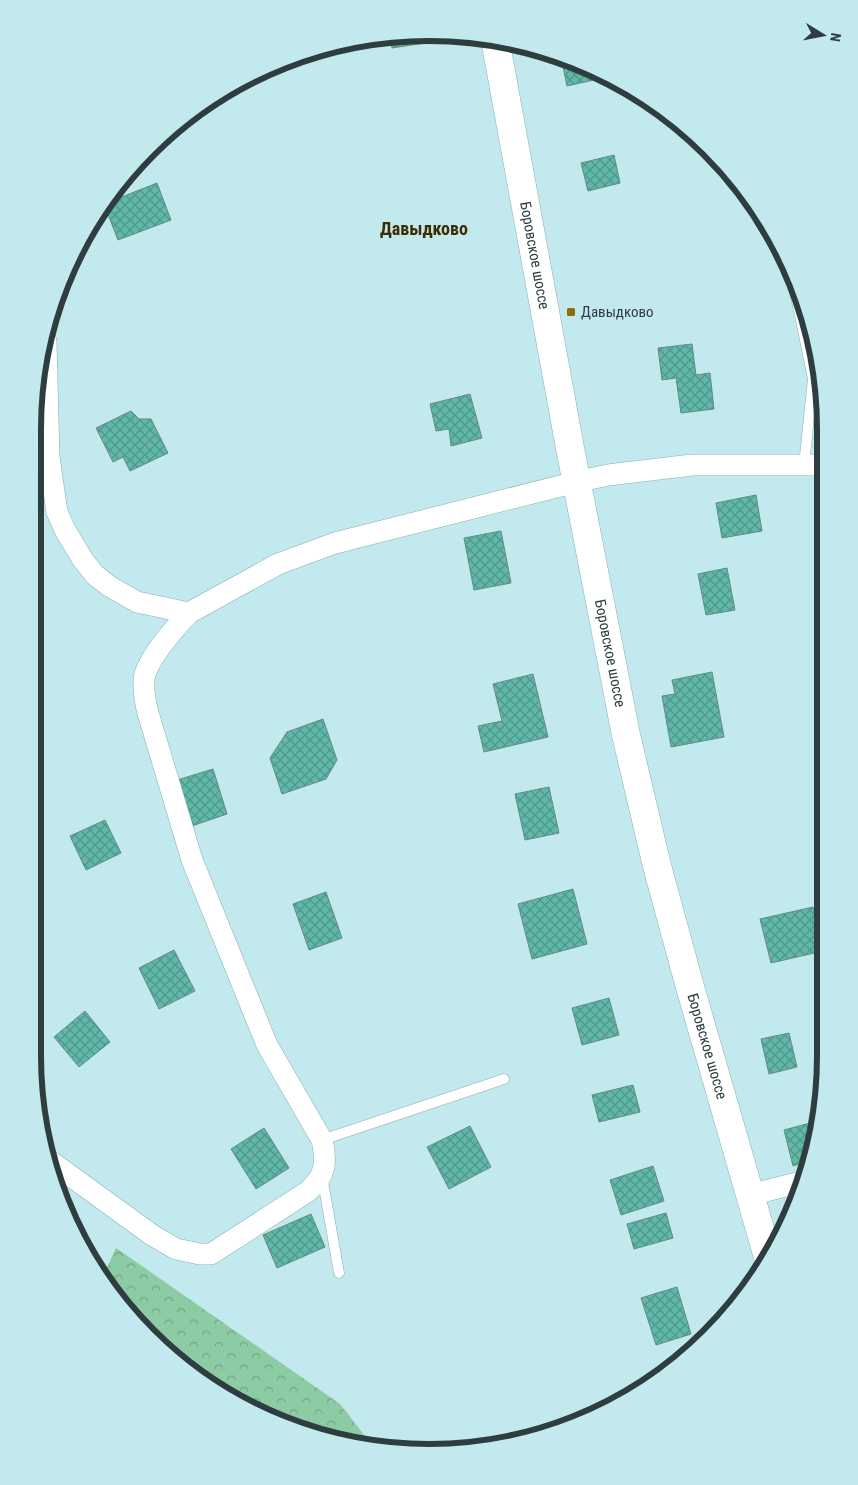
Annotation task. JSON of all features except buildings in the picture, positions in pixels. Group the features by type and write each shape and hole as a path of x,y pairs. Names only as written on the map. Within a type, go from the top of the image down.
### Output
{"main road":[{"name":"Боровское шоссе","path":"497,48 614,680 657,866 766,1249"}],"street":[{"path":"47,367 49,457 57,512 65,530 83,560 95,575 121,594 136,602 189,613"},
{"path":"57,1166 152,1235 176,1249 200,1254 211,1254 307,1192 315,1186 322,1176 325,1154 322,1140 267,1045 192,860 148,713 144,695 145,674 159,649 189,613 278,564 335,542 576,482 608,475 692,464 814,465"},
{"path":"750,1195 795,1184"}],"lane":[{"path":"800,318 813,379 814,465"},
{"path":"322,1140 504,1079"},
{"path":"322,1176 339,1273"}],"green space":[{"path":"116,1248 340,1404 367,1438 329,1431 304,1423 258,1404 235,1392 173,1348 137,1312 106,1270"}],"place":[{"name":"Давыдково","path":"571,312"}],"district":[{"name":"Давыдково","path":"424,228"}]}
